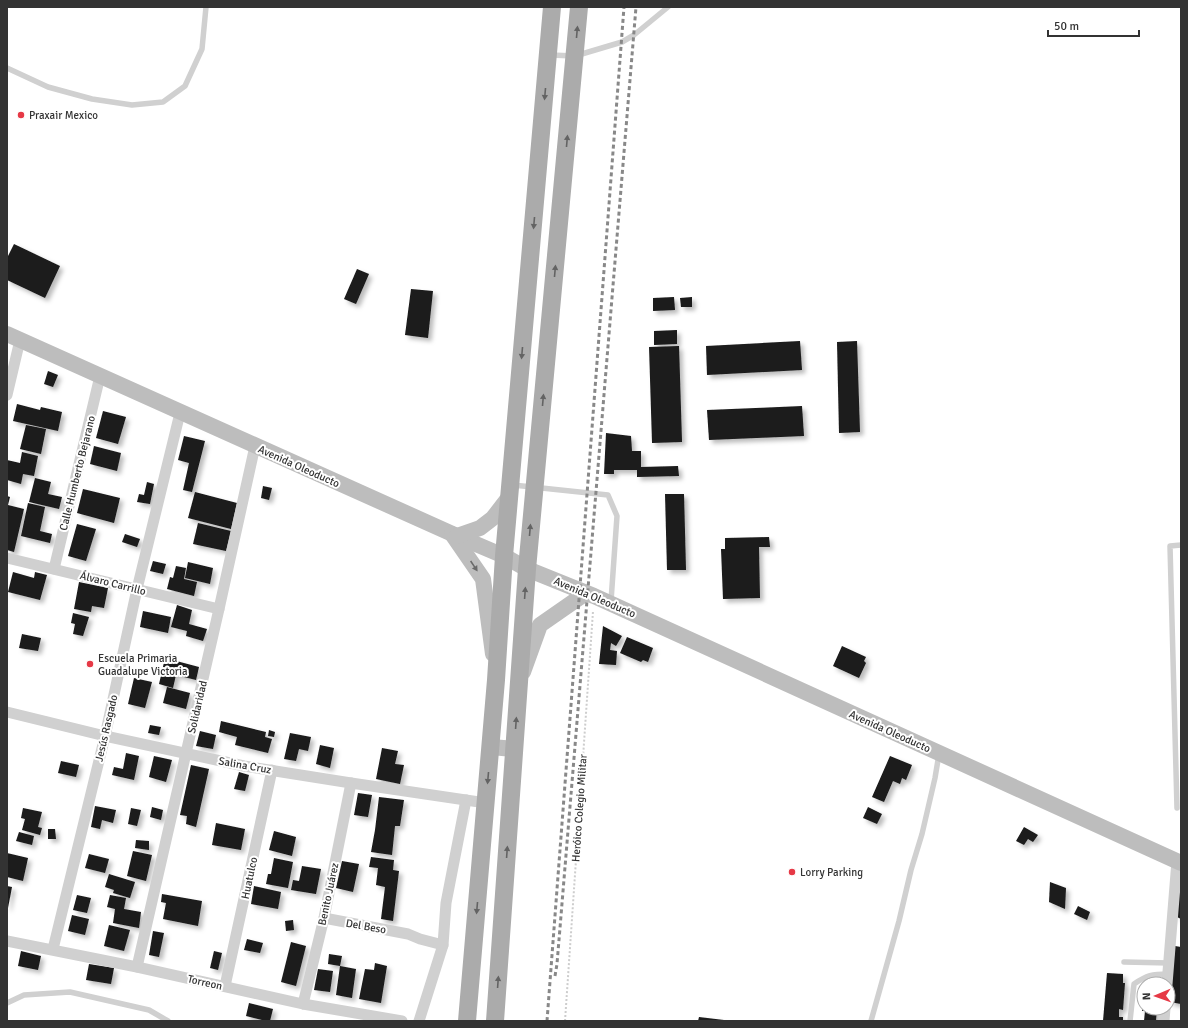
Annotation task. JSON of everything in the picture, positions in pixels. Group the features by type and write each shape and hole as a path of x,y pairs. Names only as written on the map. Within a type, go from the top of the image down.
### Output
{"main road":[{"path":"467,1021 491,747 504,556 552,7"},
{"path":"495,1021 527,568 579,7"},
{"name":"Avenida Oleoducto","path":"13,337 180,413 504,556 527,568 590,594 1179,862"},
{"path":"496,680 483,579 454,535 480,528 493,518 510,490"},
{"path":"519,682 540,624 590,594"},
{"path":"491,747 514,749"}],"street":[{"path":"7,395 13,337"},
{"name":"Calle Humberto Bejarano","path":"54,569 100,376"},
{"name":"Jesús Rasgado","path":"53,949 105,736 137,589 180,413"},
{"name":"Solidaridad","path":"137,967 255,446"},
{"name":"Álvaro Carrillo","path":"7,558 219,609"},
{"name":"Salina Cruz","path":"7,712 105,736 244,766 351,784 486,802"},
{"name":"Huatulco","path":"225,986 272,770"},
{"name":"Benito Juárez","path":"303,1004 324,918 351,784"},
{"path":"419,1021 443,945 446,903 466,800"},
{"path":"1168,976 1179,862"},
{"name":"Del Beso","path":"324,918 408,934 443,945"},
{"name":"Torreon","path":"7,941 53,949 303,1004 402,1021"}],"lane":[{"path":"7,68 48,87 92,99 132,105 163,102 185,86 202,49 206,7"},
{"path":"548,55 575,56 622,42 668,7"},
{"path":"510,490 534,487 608,495 617,516 611,604"},
{"path":"1177,808 1170,546 1181,545"},
{"path":"871,1021 922,834 935,778 939,753"},
{"path":"1124,962 1169,963"},
{"path":"1149,976 1158,974 1162,976"},
{"path":"1130,1021 1134,984 1136,983"},
{"path":"7,1003 24,995 70,992 149,1010 168,1021"}],"path":[{"name":"Heróico Colegio Militar","path":"565,1021 590,594"}],"building":[{"path":"14,244 60,266 45,298 7,280 7,258"},
{"path":"357,269 369,274 356,304 344,299"},
{"path":"411,289 433,291 428,338 405,335"},
{"path":"674,297 675,310 653,311 653,298"},
{"path":"692,297 692,307 681,307 680,298"},
{"path":"677,330 677,344 654,345 654,331"},
{"path":"800,341 802,370 707,375 706,346"},
{"path":"857,341 860,432 839,433 837,342"},
{"path":"679,346 682,442 652,443 649,347"},
{"path":"48,371 58,375 53,387 44,384"},
{"path":"17,404 40,410 41,407 62,412 58,431 13,421"},
{"path":"802,406 804,436 709,440 707,410"},
{"path":"103,411 126,417 118,444 96,438"},
{"path":"26,425 46,429 41,454 20,449"},
{"path":"606,433 631,436 632,451 641,451 641,467 678,466 679,476 637,477 637,470 614,470 614,474 604,474"},
{"path":"184,436 205,441 192,492 183,490 189,463 178,460"},
{"path":"94,446 121,453 117,471 90,464"},
{"path":"22,452 38,456 34,476 23,474 21,484 7,480 7,460 20,463"},
{"path":"35,478 51,482 48,494 62,497 59,509 29,502"},
{"path":"147,482 154,484 150,504 137,502 139,494 144,495"},
{"path":"263,486 272,488 269,500 261,498"},
{"path":"83,489 120,498 114,523 77,513"},
{"path":"195,492 237,503 231,529 188,518"},
{"path":"665,494 684,494 686,570 667,570"},
{"path":"7,496 10,497 8,505 24,509 14,552 7,550"},
{"path":"28,503 45,507 40,531 52,534 50,543 21,536"},
{"path":"198,523 231,531 226,551 193,544"},
{"path":"77,524 96,529 86,561 68,556"},
{"path":"125,534 140,539 137,547 122,542"},
{"path":"769,537 770,547 759,547 760,598 723,599 721,549 725,549 725,538"},
{"path":"153,561 166,564 163,574 150,571"},
{"path":"188,562 213,568 210,584 185,578"},
{"path":"176,566 186,568 184,579 197,582 194,596 167,589 170,577 173,578"},
{"path":"13,572 34,578 35,572 47,575 40,600 8,592"},
{"path":"79,582 108,588 104,608 92,606 91,612 74,609"},
{"path":"177,605 192,610 189,624 207,629 203,641 186,636 187,631 171,627"},
{"path":"143,611 171,617 168,633 140,627"},
{"path":"73,613 89,617 83,636 73,634 75,624 71,623"},
{"path":"603,626 622,636 616,646 611,643 610,650 617,651 616,665 599,664"},
{"path":"22,634 41,638 38,651 19,648"},
{"path":"627,637 653,648 648,662 643,660 641,662 620,653"},
{"path":"842,646 866,657 864,661 866,663 859,678 833,666"},
{"path":"165,658 199,667 196,680 176,675 173,688 159,684"},
{"path":"134,678 152,682 145,708 128,704"},
{"path":"167,687 190,693 186,709 163,703"},
{"path":"221,721 266,732 265,737 272,739 268,753 235,745 237,737 219,732"},
{"path":"150,725 161,727 159,735 148,733"},
{"path":"269,730 275,732 274,737 268,736"},
{"path":"200,731 216,735 213,749 196,746"},
{"path":"290,733 311,737 308,751 299,749 296,761 284,759"},
{"path":"320,745 334,748 330,768 316,764"},
{"path":"382,748 398,751 395,764 404,765 400,784 376,779"},
{"path":"126,753 139,756 134,780 112,775 114,767 123,769"},
{"path":"154,756 172,760 166,782 149,777"},
{"path":"890,756 912,765 906,780 902,778 900,784 893,781 884,802 872,797"},
{"path":"61,761 79,765 76,777 58,773"},
{"path":"191,765 209,769 196,827 186,824 187,816 180,815"},
{"path":"239,772 249,775 245,791 234,789"},
{"path":"358,793 372,795 368,817 354,815"},
{"path":"379,797 404,800 400,826 395,826 392,855 371,852"},
{"path":"95,806 116,810 113,823 102,820 100,829 91,827"},
{"path":"152,807 163,810 161,820 150,817"},
{"path":"868,807 882,814 877,824 863,818"},
{"path":"23,808 42,812 38,827 42,828 40,835 22,830 25,819 21,818"},
{"path":"131,808 141,810 137,826 128,824"},
{"path":"216,823 245,829 241,850 212,845"},
{"path":"1024,827 1038,835 1033,842 1028,839 1024,845 1016,841"},
{"path":"48,829 55,829 56,839 48,839"},
{"path":"274,831 296,837 292,856 269,850"},
{"path":"19,832 34,836 32,845 16,841"},
{"path":"136,840 149,841 149,850 135,848"},
{"path":"133,851 152,855 146,881 127,876"},
{"path":"7,853 28,858 23,881 7,877"},
{"path":"89,854 109,859 105,873 85,868"},
{"path":"371,857 394,860 393,870 399,871 393,921 381,919 385,887 376,885 378,868 369,867"},
{"path":"274,858 293,862 288,888 266,884 268,874 271,874"},
{"path":"342,861 359,864 353,892 336,888"},
{"path":"302,866 321,869 316,894 291,890 293,880 299,881"},
{"path":"109,874 135,882 130,898 113,893 114,890 105,887"},
{"path":"1050,882 1066,888 1065,909 1049,902"},
{"path":"7,886 12,887 8,908 7,908"},
{"path":"254,886 281,892 278,909 251,904"},
{"path":"1179,888 1181,889 1181,919 1177,917"},
{"path":"162,894 202,901 198,926 163,919 166,903 161,902"},
{"path":"77,895 91,898 87,913 73,910"},
{"path":"110,895 126,898 124,909 141,912 139,928 113,923 115,909 107,907"},
{"path":"1078,906 1090,912 1087,920 1074,914"},
{"path":"72,915 89,919 85,935 68,931"},
{"path":"293,920 294,930 286,931 285,921"},
{"path":"109,925 130,930 124,951 104,946"},
{"path":"153,931 164,933 159,957 149,955"},
{"path":"247,939 263,943 260,953 244,950"},
{"path":"291,942 306,946 296,986 281,982"},
{"path":"1175,946 1181,947 1181,1004 1176,1003 1176,976 1172,976"},
{"path":"21,951 41,956 38,970 18,966"},
{"path":"214,951 222,953 218,970 210,968"},
{"path":"329,954 342,956 340,966 328,964"},
{"path":"375,963 387,966 381,1003 359,999 365,969 374,970"},
{"path":"89,964 114,968 111,984 86,980"},
{"path":"340,966 356,969 352,998 336,995"},
{"path":"318,969 333,971 330,992 314,990"},
{"path":"1107,973 1123,974 1123,983 1125,983 1123,1010 1119,1009 1119,1017 1123,1017 1123,1021 1103,1021"},
{"path":"249,1003 273,1009 270,1021 246,1016"},
{"path":"1144,1016 1156,1016 1156,1021 1144,1021"},
{"path":"699,1017 724,1020 724,1021 698,1021"}],"railway":[{"path":"547,1021 624,7"},
{"path":"555,976 636,7"}],"place":[{"name":"Praxair Mexico","path":"21,115"},
{"name":"Escuela Primaria Guadalupe Victoria","path":"90,664"},
{"name":"Lorry Parking","path":"792,872"}]}
